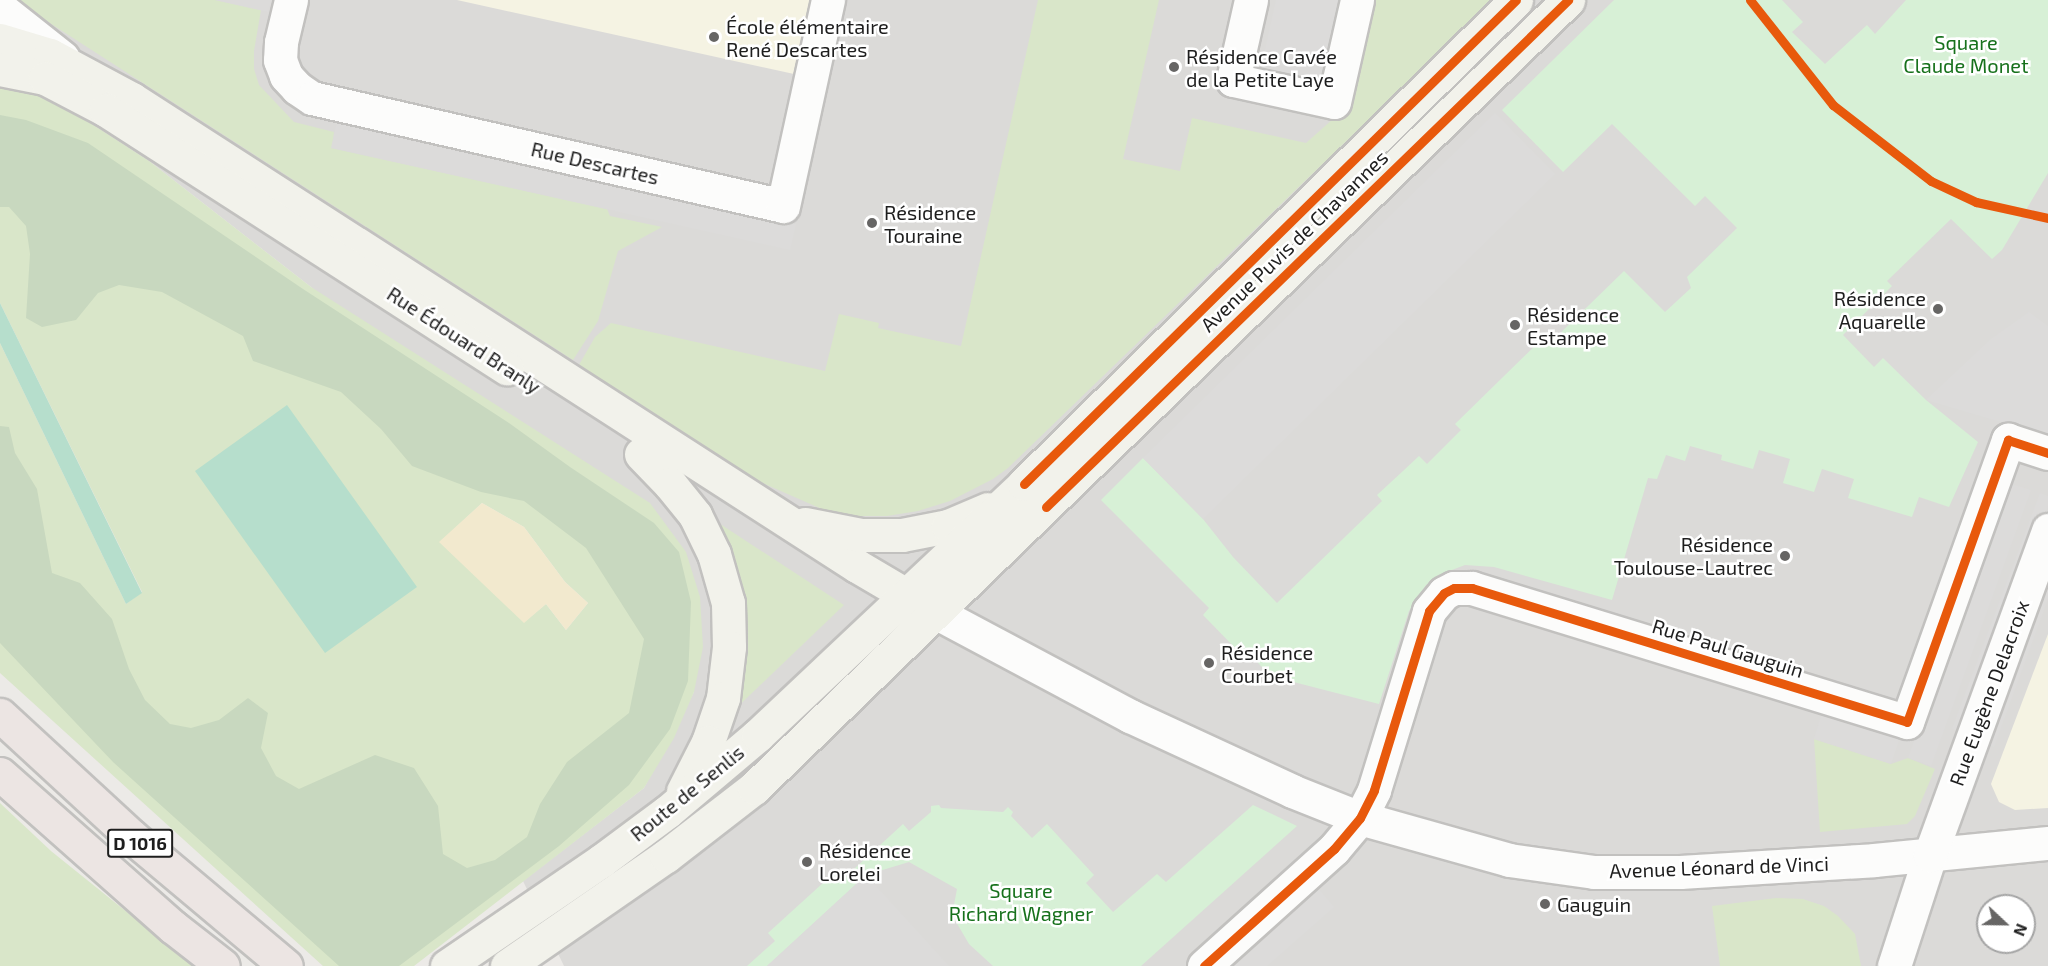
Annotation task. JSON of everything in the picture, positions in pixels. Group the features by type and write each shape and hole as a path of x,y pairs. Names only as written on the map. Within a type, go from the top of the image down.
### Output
{"highway":[{"name":"D 1016","path":"5,718 131,836 286,966"},
{"name":"D 1016","path":"0,774 172,927 223,966"}],"main road":[{"name":"Avenue Puvis de Chavannes","path":"898,604 1011,497 1516,0"},
{"name":"Avenue Puvis de Chavannes","path":"929,621 1568,0"},
{"name":"Rue Édouard Branly","path":"0,40 31,47 74,66 141,104 769,510 898,604"},
{"name":"Rue Édouard Branly","path":"0,69 45,78 106,110 641,454 929,621"},
{"path":"641,454 685,501 705,534 722,577 729,624 727,672 717,718 695,769 668,812"},
{"path":"769,510 797,522 840,533 902,535 948,526 1011,497"},
{"name":"Route de Senlis","path":"447,966 601,861 668,812 772,722 898,604"},
{"name":"Route de Senlis","path":"507,966 666,856 732,806 929,621"}],"street":[{"name":"Rue Descartes","path":"291,0 281,42 280,60 286,76 297,88 312,98 783,206 828,0"},
{"path":"1251,0 1233,80 1334,102 1357,0"},
{"name":"Rue Édouard Branly","path":"0,8 74,66"},
{"name":"Rue Paul Gauguin","path":"1360,818 1374,790 1429,611 1436,599 1454,588 1472,588 1906,722 2008,440 2048,453"},
{"name":"Rue Eugène Delacroix","path":"1894,966 1930,855 2048,530"},
{"name":"Avenue Léonard de Vinci","path":"929,621 997,665 1130,716 1292,791 1360,818 1482,854 1540,866 1594,872 1690,872 1930,855 2048,843"},
{"path":"1204,966 1334,849 1360,818"}],"shaded area":[{"path":"0,0 2048,0 2048,966 564,966 523,881 644,788 694,692 311,287 149,161 36,87"},
{"path":"215,0 271,0 268,12"},
{"name":"École élémentaire René Descartes","path":"457,0 811,0 794,74"},
{"path":"1276,0 1339,0 1317,98 1257,85"},
{"path":"1495,113 1555,174 1203,519 1143,458"},
{"path":"337,122 796,224 790,250 331,148"},
{"path":"2029,312 2048,326 2048,436 1926,400 1991,339"},
{"path":"2008,483 2031,490 1931,766 1908,758"},
{"path":"2040,493 2048,496 2048,506 1966,733 1952,729"},
{"path":"2048,564 2048,599 1994,747 1981,742"},
{"path":"2048,634 2048,808 2015,810 1999,802 1991,784"},
{"path":"1822,712 1900,737 1891,764 1814,739"},
{"path":"866,875 949,966 767,966"},
{"path":"1316,886 1334,907 1267,966 1225,966"}],"green space":[{"path":"14,0 215,0 261,10 254,51 254,69 259,85 294,122 334,132 332,148 607,209 610,216 662,227 618,251 598,321 573,360"},
{"path":"1038,0 1159,0 1123,159 1180,171 1192,118 1306,143 1351,103 1373,0 1492,0 1008,468 993,479 950,501 918,511 887,516 854,516 824,510 756,480 579,365 595,337 611,323 825,371 839,314 879,323 878,328 961,346"},
{"name":"Square Claude Monet","path":"1614,0 1782,0 1803,22 1792,32 1825,64 1867,25 1875,34 1906,0 2048,0 2048,173 2002,250 1992,259 1951,219 1887,281 1892,286 1843,335 1874,367 1883,358 1926,400 1978,442 1949,507 1919,497 1912,517 1848,498 1854,479 1822,469 1814,492 1783,483 1790,459 1759,450 1753,469 1721,460 1722,455 1690,446 1685,461 1666,455 1657,479 1648,478 1612,600 1494,567 1465,565 1444,573 1426,585 1409,611 1379,704 1278,678 1273,679 1246,650 1241,654 1203,615 1209,608 1101,500 1143,458 1203,519 1233,557 1277,603 1382,501 1377,495 1419,456 1427,464 1461,430 1455,424 1543,338 1549,344 1624,271 1665,312 1691,288 1687,277 1737,228 1705,196 1695,206 1612,124 1563,172 1502,110"},
{"path":"0,83 35,87 149,161 311,287 650,503 686,552 700,597 703,647 694,692 674,738 644,788 414,966 323,966 0,673 0,343 126,604 142,592 0,303","holes":["482,503 524,527 565,582 588,603 566,630 546,604 524,622 440,542"]},
{"path":"0,115 26,120 88,143 303,289 509,423 654,523 679,552 691,602 688,681 670,729 629,785 559,846 399,966 339,966 113,762 0,643 0,426 9,427 15,453 37,489 52,573 80,583 112,619 129,669 145,700 170,724 191,728 219,720 248,698 268,713 261,748 276,776 299,789 375,755 414,768 438,806 443,854 467,868 495,860 527,837 540,804 567,762 629,713 644,639 586,548 524,501 481,492 412,466 381,429 341,392 253,361 243,336 162,292 119,285 98,293 76,320 42,327 26,318 30,254 26,226 9,207 0,207"},
{"path":"0,303 142,593 126,604 0,343"},
{"path":"287,405 417,587 325,653 195,471"},
{"path":"705,514 844,605 729,715"},
{"path":"1814,739 1891,764 1908,758 1935,769 1915,816 1907,824 1820,832"},
{"path":"0,803 51,851 194,966 0,966"},
{"name":"Square Richard Wagner","path":"939,805 941,808 1003,812 1008,807 1013,812 1011,816 1032,838 1047,824 1094,875 1086,883 1113,912 1157,874 1166,882 1253,805 1297,826 1141,966 993,966 969,944 952,915 957,889 909,862 866,875 767,966 747,966 775,941 768,933 835,872 842,880 903,824 909,831 931,812 931,806"},
{"path":"1776,898 1803,899 1824,906 1838,916 1855,934 1861,966 1720,966 1712,906"}],"sand":[{"path":"482,503 524,527 565,582 588,603 566,630 546,604 524,623 439,542"}],"cycle path":[{"path":"1024,484 1516,0"},
{"path":"1046,507 1568,0"},
{"path":"1750,0 1833,105 1931,181 1976,202 2048,218"},
{"path":"1204,966 1334,849 1360,818 1374,790 1429,611 1444,593 1454,588 1472,588 1907,722 2008,440 2048,453"}],"place":[{"name":"École élémentaire René Descartes","path":"714,37"},
{"name":"Résidence Cavée de la Petite Laye","path":"1174,67"},
{"name":"Résidence Touraine","path":"872,223"},
{"name":"Résidence Aquarelle","path":"1938,309"},
{"name":"Résidence Estampe","path":"1515,325"},
{"name":"Résidence Toulouse-Lautrec","path":"1785,556"},
{"name":"Résidence Courbet","path":"1209,663"},
{"name":"Résidence Lorelei","path":"807,862"},
{"name":"Gauguin","path":"1545,904"}]}
